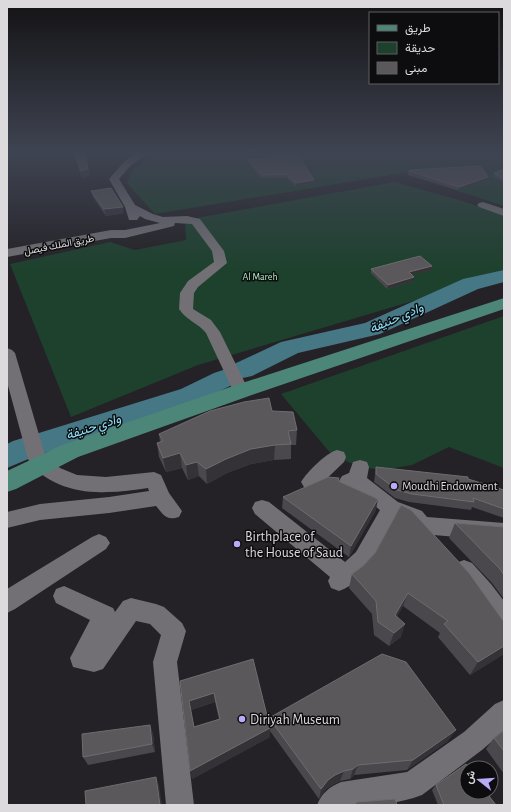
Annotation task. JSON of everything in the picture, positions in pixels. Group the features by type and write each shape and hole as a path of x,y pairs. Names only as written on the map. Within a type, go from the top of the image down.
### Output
{"main road":[{"path":"7,482 70,451 241,391 504,303"}],"street":[{"path":"111,234 131,222 134,216 131,207 122,192"},
{"path":"497,200 483,205 504,213"},
{"path":"131,207 148,218 163,220 187,219 196,221 218,251 221,263 193,284 187,293 186,309 190,314 206,323 213,332 241,391"},
{"path":"111,234 125,234 184,220 196,221"},
{"name":"طريق الملك فيصل","path":"7,253 111,234"},
{"path":"7,259 24,250"},
{"path":"7,353 37,459 53,473 75,482 106,485 162,496 109,505 40,512 7,520"},
{"path":"311,482 337,457"},
{"path":"355,476 391,508 415,517 483,591 504,620"},
{"path":"262,508 342,579 364,559 391,508"},
{"path":"422,525 504,532"},
{"path":"7,602 99,543"},
{"path":"64,596 105,616 82,658 94,660 131,609 156,615 174,631 165,662 180,805"},
{"path":"331,805 342,796 412,785 473,741 504,713"}],"green space":[{"path":"135,192 289,192 155,214"},
{"name":"Al Mareh","path":"340,192 430,192 504,215 504,274 198,365 71,417 10,264 110,242 135,250 186,240 185,220"},
{"path":"461,192 504,192 504,206"},
{"path":"504,316 504,468 449,447 412,465 382,470 360,467 332,455 281,394"}],"building":[{"path":"92,192 113,192 123,207 104,209"},
{"path":"420,256 432,266 409,272 414,277 388,285 371,269"},
{"path":"269,398 272,411 293,412 297,430 288,431 291,444 251,449 206,469 197,462 186,465 180,453 163,458 157,443 163,441 159,434 210,411 244,402"},
{"path":"376,467 468,477 468,479 504,490 504,509 473,498 474,502 412,494 397,490 376,474"},
{"path":"328,477 339,478 338,481 378,499 351,546 283,497"},
{"path":"401,505 411,510 469,573 504,622 504,646 478,662 444,624 448,621 408,593 395,615 405,624 394,633 378,622 376,601 352,574 363,566 375,553"},
{"path":"455,523 504,527 504,575 500,569"},
{"path":"382,654 406,662 456,730 413,760 358,765 353,769 335,775 328,780 321,789 269,718"},
{"name":"Diriyah Museum","path":"253,659 270,728 190,771 180,681","holes":["214,693 220,719 194,727 189,701"]},
{"path":"150,725 152,744 83,757 82,734"},
{"path":"504,730 504,751 494,738"},
{"path":"459,769 459,800 492,800 496,805 444,805 436,785"},
{"path":"156,777 160,805 86,805 85,791"},
{"path":"395,799 397,805 354,805 357,802"}],"waterway":[{"name":"وادي حنيفة","path":"243,370 290,347 372,329 471,284 504,276"},
{"name":"وادي حنيفة","path":"7,457 23,449 190,395 223,379"}],"place":[{"name":"Moudhi Endowment","path":"394,486"},
{"name":"Birthplace of the House of Saud","path":"237,544"},
{"name":"Diriyah Museum","path":"242,719"}]}
